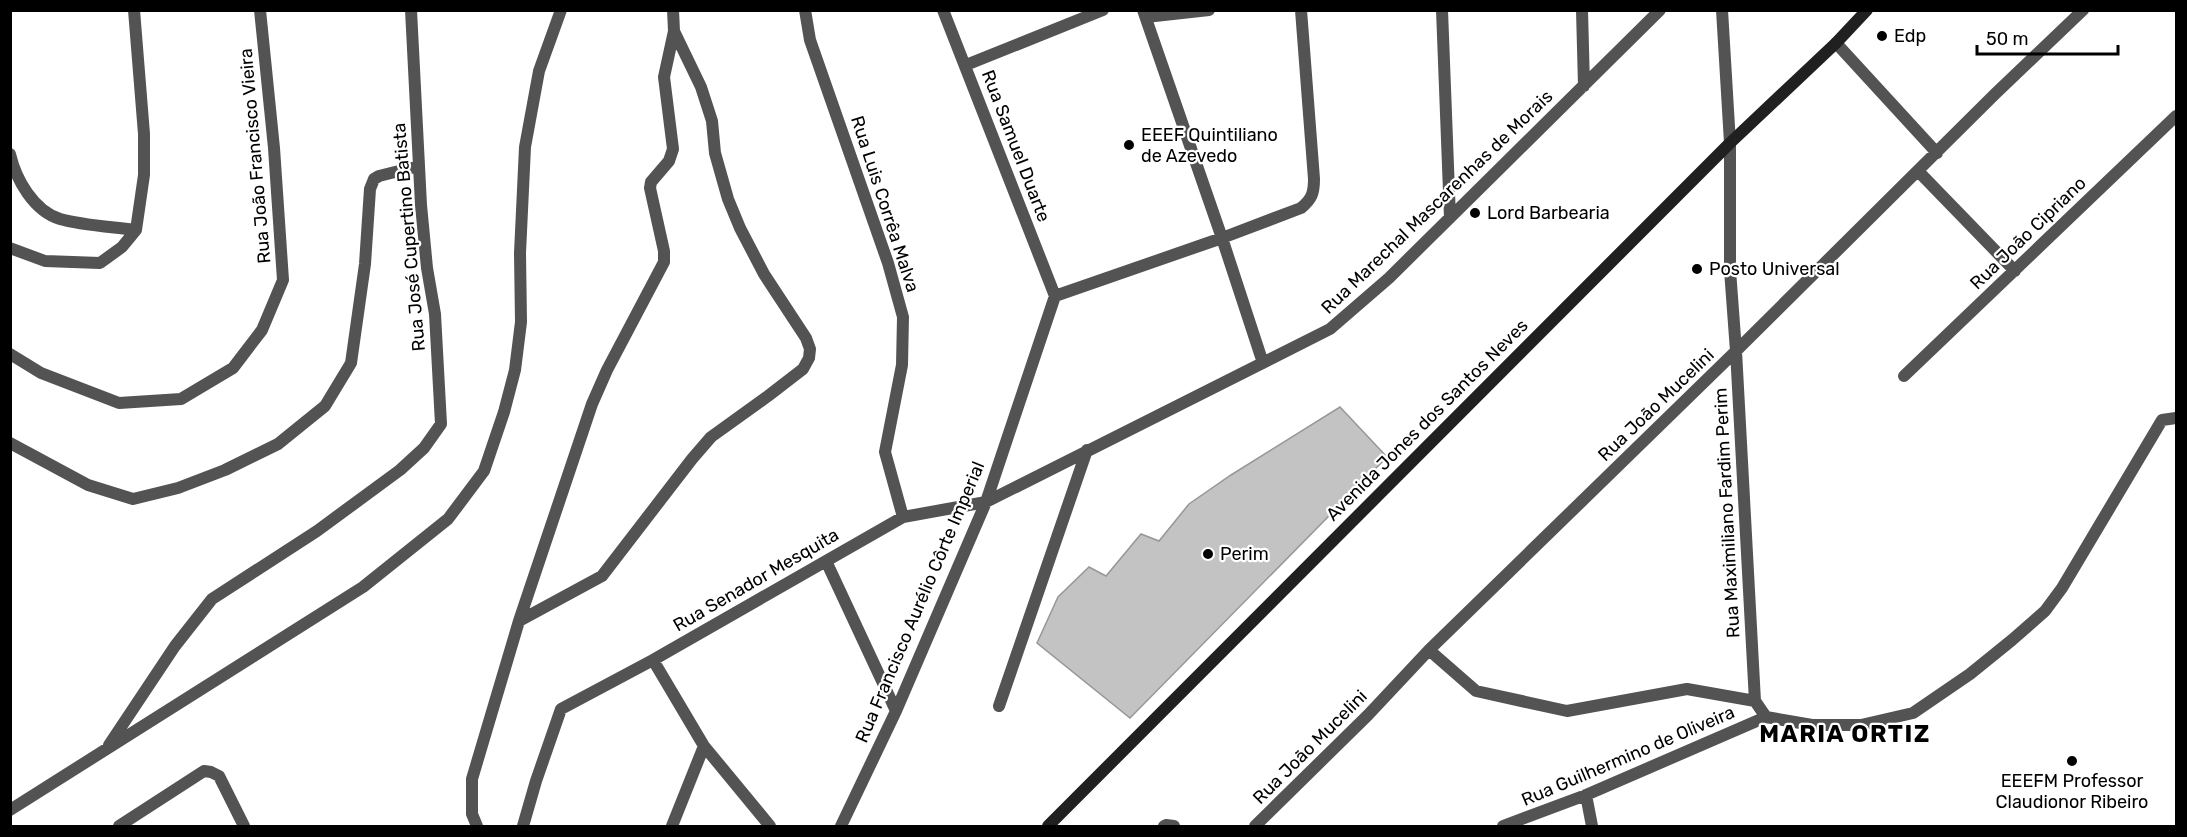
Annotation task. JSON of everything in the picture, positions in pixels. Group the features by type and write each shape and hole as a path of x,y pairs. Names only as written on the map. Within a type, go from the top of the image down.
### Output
{"main road":[{"name":"Avenida Jones dos Santos Neves","path":"1048,826 1730,143 1868,10"}],"street":[{"path":"10,248 45,261 100,263 122,247 136,230 144,175 144,134 134,10"},
{"name":"Rua João Francisco Vieira","path":"10,354 41,373 119,403 181,399 233,368 262,330 283,280 274,148 260,10"},
{"name":"Rua José Cupertino Batista","path":"106,749 175,646 212,599 317,531 400,470 424,448 441,424 435,314 426,257 419,166 411,10"},
{"path":"10,810 363,587 448,519 484,471 516,370 520,322 520,253 525,147 539,71 561,10"},
{"path":"477,826 472,814 472,779 519,621 592,404 607,370 664,262 662,241 650,188 651,182 669,161 673,149 664,77 674,31 673,10"},
{"name":"Rua Luis Corrêa Malva","path":"805,10 810,40 888,263 903,317 902,365 885,452 903,517"},
{"name":"Rua Samuel Duarte","path":"943,10 1055,296"},
{"path":"966,65 1103,10"},
{"path":"1209,10 1145,14 1263,363"},
{"path":"1055,296 1222,238 1301,208 1311,200 1314,192 1314,179 1301,10"},
{"path":"1442,10 1450,218"},
{"path":"1582,10 1584,86"},
{"name":"Rua Marechal Mascarenhas de Morais","path":"1087,450 1330,329 1389,278 1660,10"},
{"name":"Rua Maximiliano Fardim Perim","path":"1722,10 1730,143 1730,270 1755,701"},
{"name":"Rua João Mucelini","path":"1255,826 1368,715 1430,650 2083,10"},
{"path":"519,621 602,576 711,437 803,369 809,358 810,349 806,338 764,274 728,199 715,153 712,121 701,87 674,31"},
{"path":"1836,43 1937,153"},
{"name":"Rua João Cipriano","path":"1904,376 2176,116"},
{"path":"10,154 24,187 38,207 60,219 136,230"},
{"path":"10,443 88,485 133,499 178,488 278,444 325,406 351,363 365,264 370,189 374,179 419,166"},
{"path":"1918,171 2015,271"},
{"name":"Rua Francisco Aurélio Côrte Imperial","path":"841,826 896,711 986,502 1055,296"},
{"path":"1430,650 1476,691 1567,711 1687,689 1755,701 1766,717 1812,725 1861,725 1913,713 1970,674 2045,611 2062,588 2162,420 2176,418"},
{"path":"999,706 1087,450"},
{"name":"Rua Senador Mesquita","path":"523,826 561,709 653,660 903,517 986,502 1087,450"},
{"path":"826,561 896,711"},
{"path":"653,660 704,746 770,826"},
{"name":"Rua Guilhermino de Oliveira","path":"1503,826 1586,795 1766,717"},
{"path":"672,826 704,746"},
{"path":"119,826 204,771 219,776 244,826"},
{"path":"1586,795 1592,826"},
{"path":"1164,826 1174,826"}],"building":[{"name":"Perim","path":"1340,407 1387,457 1130,718 1037,643 1058,597 1089,567 1106,576 1141,534 1159,541 1189,504"}],"place":[{"name":"Edp","path":"1882,36"},
{"name":"EEEF Quintiliano de Azevedo","path":"1129,145"},
{"name":"Lord Barbearia","path":"1475,213"},
{"name":"Posto Universal","path":"1697,269"},
{"name":"Perim","path":"1208,554"},
{"name":"EEEFM Professor Claudionor Ribeiro","path":"2072,761"}],"district":[{"name":"MARIA ORTIZ","path":"1845,734"}]}
